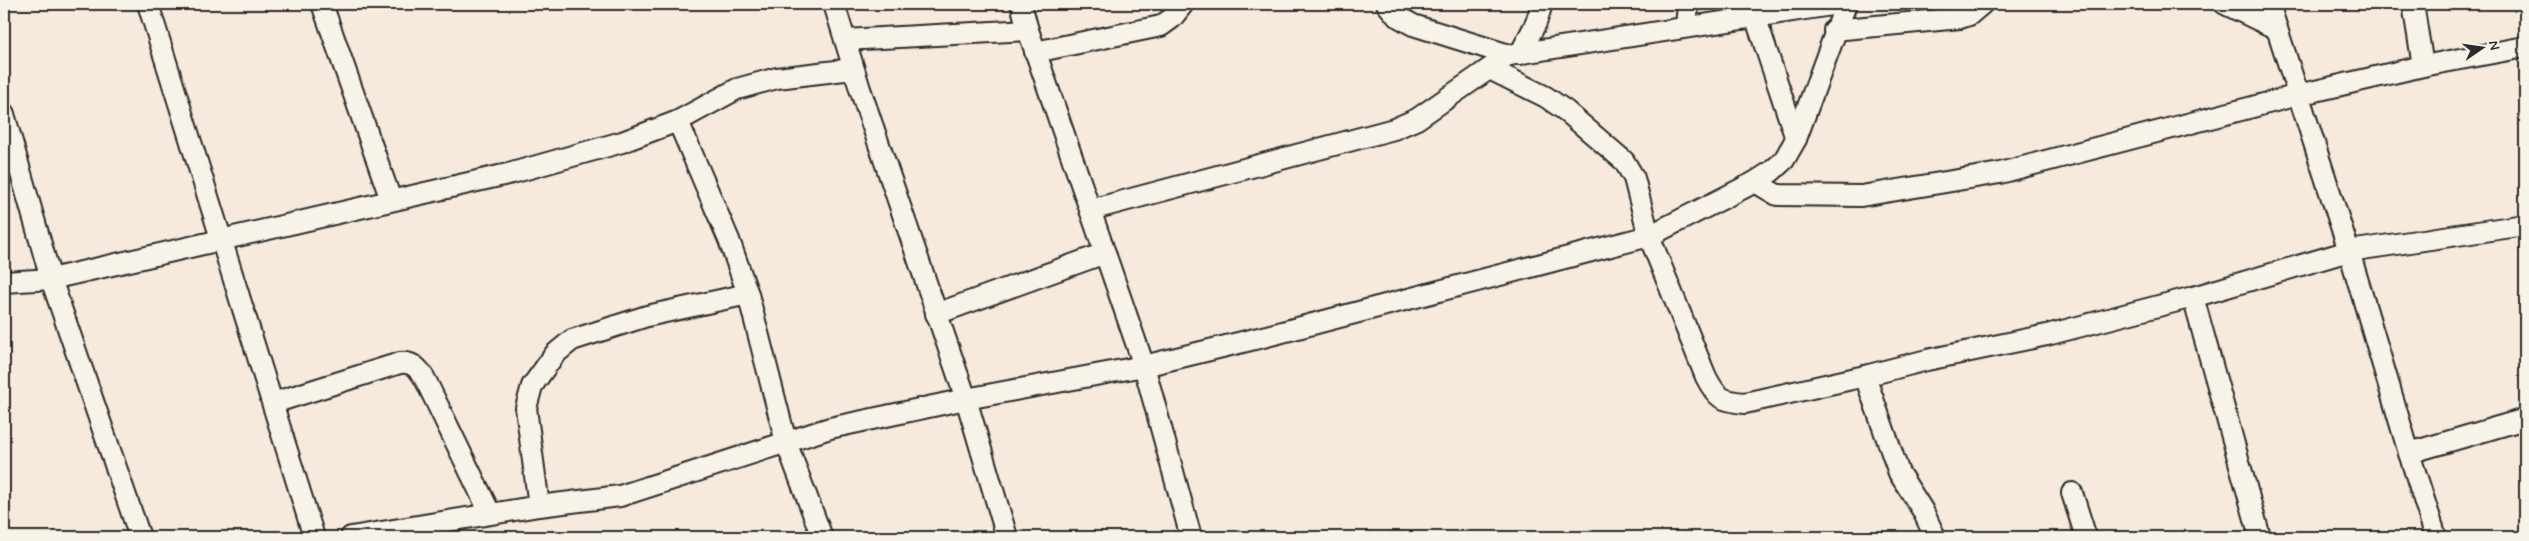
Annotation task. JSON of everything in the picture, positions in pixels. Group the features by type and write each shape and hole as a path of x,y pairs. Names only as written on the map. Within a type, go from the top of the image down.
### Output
{"street":[{"path":"148,4 314,537"},
{"path":"322,4 391,200"},
{"path":"834,4 853,68 966,399 1007,537"},
{"path":"1021,4 1028,30 1144,366 1191,537"},
{"path":"1036,52 1161,26 1172,18 1183,4"},
{"path":"1387,4 1397,16 1413,25 1514,54 1686,28 1753,10 1838,4"},
{"path":"1090,210 1394,129 1417,119 1514,54 1536,23 1542,4"},
{"path":"1686,28 1688,4"},
{"path":"351,537 490,513 620,496 830,428 966,399 1144,366 1272,335 1649,236 1756,182 1784,160 1796,138 1834,30 1846,4"},
{"path":"1834,30 1960,18 1969,15 1982,4"},
{"path":"2225,4 2277,28"},
{"path":"2269,4 2349,250 2408,454 2436,537"},
{"path":"2412,4 2423,66"},
{"path":"1753,10 1796,138"},
{"path":"845,40 1028,30"},
{"path":"1756,182 1777,195 1861,196 2000,173 2298,95 2423,66 2525,48"},
{"path":"4,282 51,279 564,160 622,142 678,121 737,89 777,78 853,68"},
{"path":"1490,69 1546,97 1566,111 1624,161 1634,178 1649,236 1706,377 1714,392 1726,402 1745,403 1926,360 2047,335 2194,297 2349,250 2525,225"},
{"path":"4,114 51,279 140,537"},
{"path":"678,121 728,240 748,294 786,442 822,537"},
{"path":"936,314 1105,253"},
{"path":"538,506 526,408 532,386 554,354 572,340 647,316 748,294"},
{"path":"2194,297 2260,537"},
{"path":"272,404 400,363 410,363 417,368 427,382 490,513"},
{"path":"1865,376 1899,473 1923,511 1935,537"},
{"path":"2408,454 2525,419"},
{"path":"2072,492 2086,537"}]}
